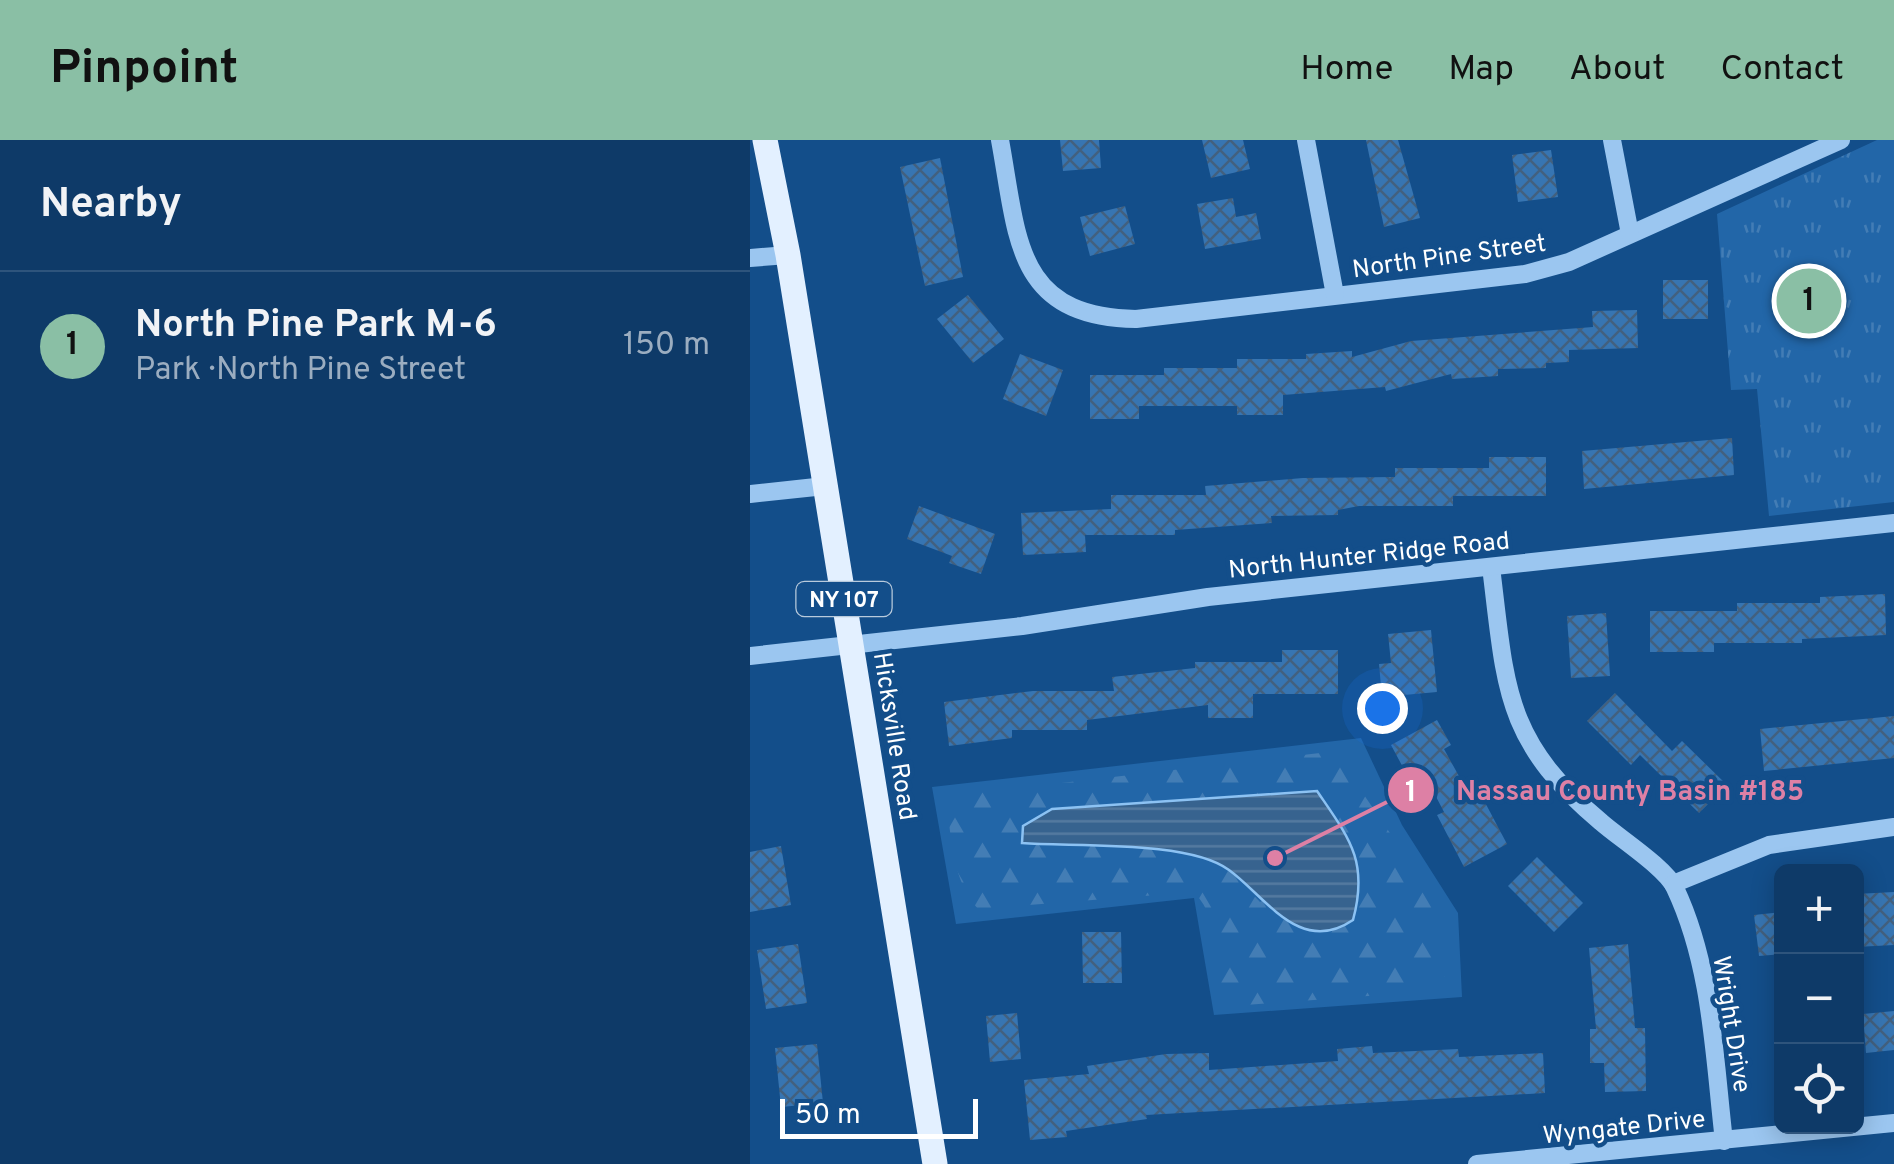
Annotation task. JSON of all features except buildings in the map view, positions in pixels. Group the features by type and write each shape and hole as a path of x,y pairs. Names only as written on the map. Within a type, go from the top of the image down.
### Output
{"main road":[{"name":"Hicksville Road","path":"765,140 788,255 935,1164"}],"street":[{"name":"North Pine Street","path":"1000,140 1024,258 1045,290 1075,311 1098,318 1218,309 1525,274 1568,262 1841,140"},
{"path":"1306,140 1335,295"},
{"path":"1612,140 1630,234"},
{"path":"750,258 788,255"},
{"path":"750,494 825,486"},
{"name":"North Hunter Ridge Road","path":"750,656 852,648 1208,597 1894,523"},
{"path":"1491,567 1508,686 1529,747 1559,786 1674,884 1769,845 1894,827"},
{"name":"Wright Drive","path":"1674,884 1706,978 1724,1141"},
{"name":"Wyngate Drive","path":"1477,1164 1594,1159 1894,1122"}],"green space":[{"path":"1877,140 1894,140 1894,502 1769,516 1757,389 1731,390 1717,214"},
{"path":"1361,738 1402,825 1458,913 1462,997 1214,1015 1194,898 956,924 932,787"},
{"path":"1320,753 1349,773 1435,899 1445,976 1422,992 1232,1006 1218,981 1211,924 1199,898 1169,894 978,909 963,886 952,848 947,807 957,795","holes":["1352,842 1260,902 1228,868 1163,849 1023,843"]}],"shaded area":[{"path":"1317,791 1347,837 1359,882 1353,920 1334,929 1316,931 1285,919 1229,870 1211,860 1160,849 1022,843 1023,826 1052,809"}],"place":[{"name":"North Pine Park M-6","path":"1809,301"},
{"name":"Nassau County Basin #185","path":"1275,858"}]}
